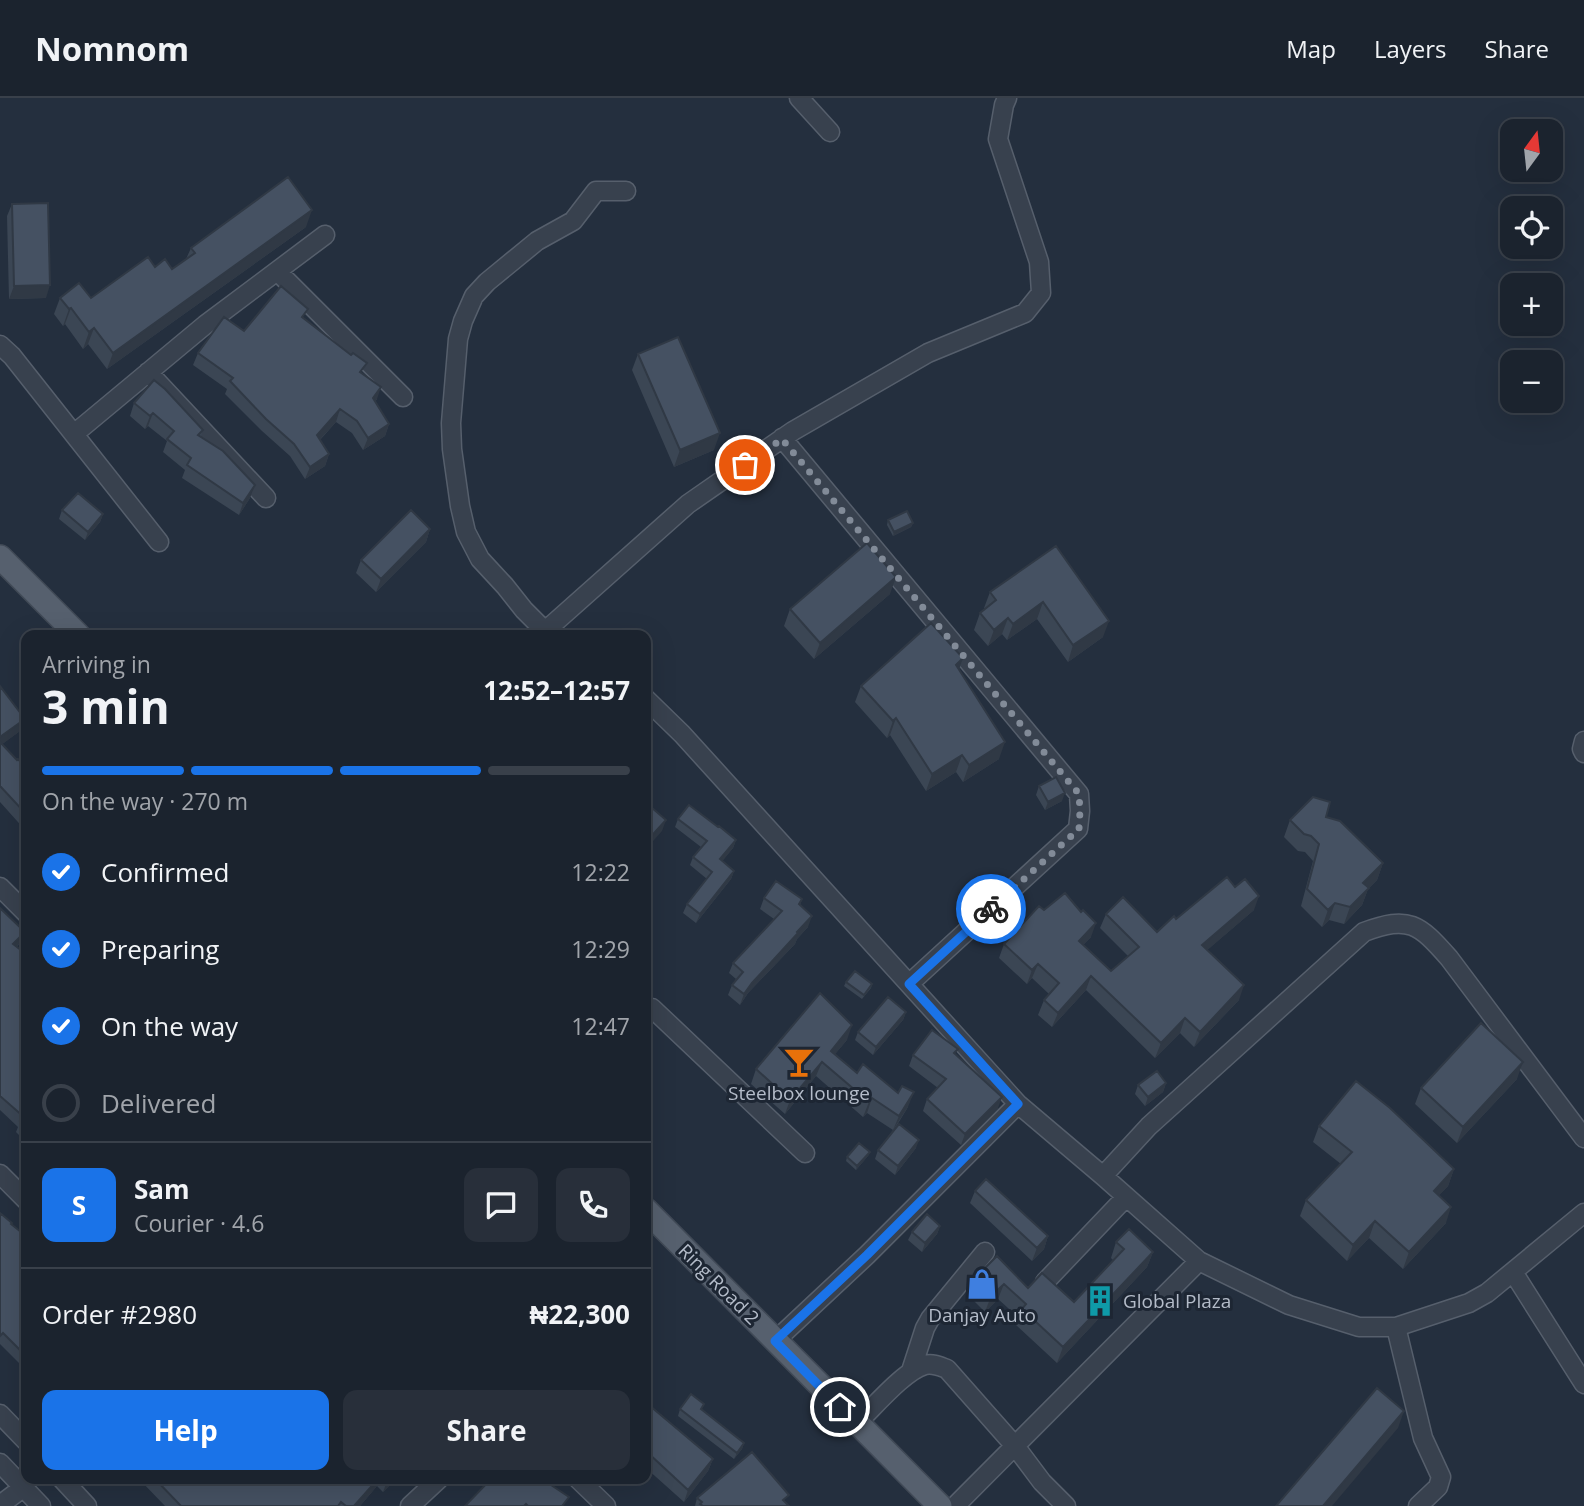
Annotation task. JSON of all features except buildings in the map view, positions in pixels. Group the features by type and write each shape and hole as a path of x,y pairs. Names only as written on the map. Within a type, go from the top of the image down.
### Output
{"main road":[{"path":"0,557 73,630"},
{"name":"Ring Road 2","path":"651,1215 940,1506"}],"street":[{"path":"799,98 830,132"},
{"path":"551,630 688,504 782,439 929,353 1025,313 1041,293 1039,262 998,139 1007,98"},
{"path":"543,630 480,559 467,532 460,506 452,449 451,423 458,339 474,296 487,282 537,242 573,221 596,191 626,191"},
{"path":"74,434 205,325 326,235"},
{"path":"277,271 403,397"},
{"path":"0,345 12,356 159,542"},
{"path":"148,372 266,498"},
{"path":"782,439 1079,794 1079,829 909,984"},
{"path":"651,704 682,734 1018,1104 1199,1261 1289,1305 1359,1327 1396,1327 1469,1303 1487,1293 1584,1213"},
{"path":"1584,741 1584,753"},
{"path":"0,887 21,909"},
{"path":"1103,1176 1149,1126 1364,932 1384,924 1406,923 1427,934 1449,958 1584,1138"},
{"path":"651,1011 805,1153"},
{"path":"775,1341 867,1255 1018,1104"},
{"path":"0,1174 21,1195"},
{"path":"1045,1282 1126,1196"},
{"path":"911,1371 930,1319 985,1252"},
{"path":"955,1506 1199,1261"},
{"path":"1513,1272 1584,1384"},
{"path":"1396,1327 1423,1438 1441,1477 1438,1487 1418,1506"},
{"path":"857,1423 911,1371 936,1364 947,1369 1066,1506"},
{"path":"0,1414 21,1436"},
{"path":"0,1463 41,1506"},
{"path":"67,1484 87,1506"},
{"path":"411,1506 434,1484"},
{"path":"583,1484 606,1506"},
{"path":"0,1505 23,1487"}],"way so far":[{"path":"745,465 782,439 1079,794 1079,829 991,909"}],"place":[{"name":"Steelbox lounge","path":"799,1062"},
{"name":"Danjay Auto","path":"982,1284"},
{"name":"Global Plaza","path":"1100,1301"}],"route":[{"path":"840,1407 775,1341 867,1255 1018,1104 909,984 991,909"}]}
